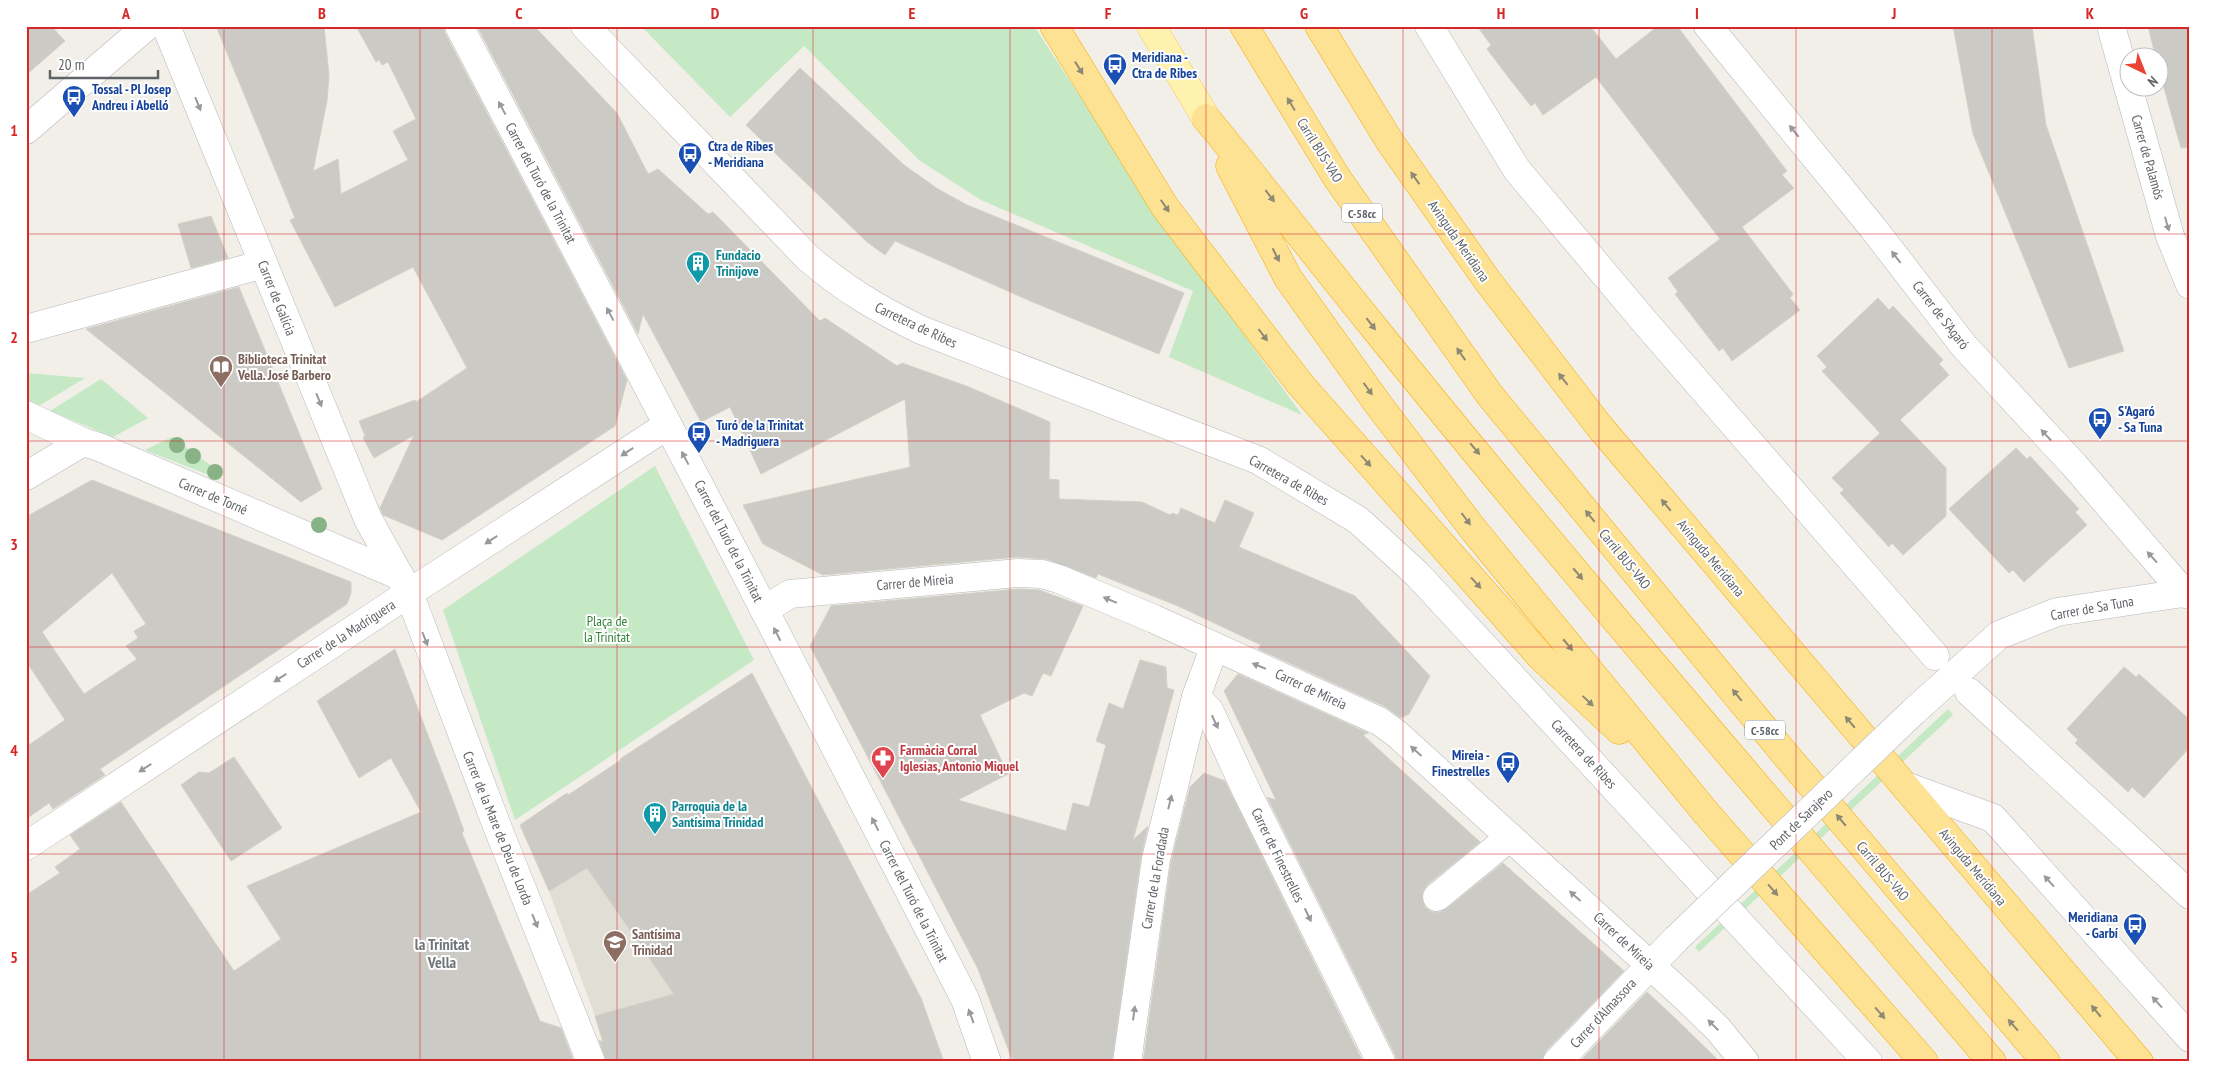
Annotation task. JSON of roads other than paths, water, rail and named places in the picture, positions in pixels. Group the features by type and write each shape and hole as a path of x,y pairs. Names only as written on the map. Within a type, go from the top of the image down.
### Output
{"highway":[{"path":"1054,26 1165,207 1300,384 1541,657 1707,814"},
{"name":"Carril BUS-VAO","path":"1244,26 1337,178 1489,394 1779,746 2046,1062"},
{"name":"Avinguda Meridiana","path":"1319,26 1390,142 1487,280 1588,411 2139,1062"},
{"path":"1206,118 1288,278 1367,388 1473,529 1707,814 1924,1062"},
{"path":"1206,118 1264,188 1375,330 1564,557 1992,1062"}],"main road":[{"path":"1151,26 1206,118"}],"street":[{"path":"26,130 147,26"},
{"name":"Carrer de Galícia","path":"166,26 368,519 404,585"},
{"name":"Carrer del Turó de la Trinitat","path":"460,26 965,999 987,1062"},
{"name":"Carretera de Ribes","path":"586,26 808,258 843,287 880,310 920,330 1258,460 1358,520 1417,574 1868,1062"},
{"path":"1430,26 1517,170 1644,321 1953,674 2190,895"},
{"name":"Carrer de S'Agaró","path":"1708,26 1873,228 1964,346 2075,466 2187,593"},
{"name":"Carrer de Palamós","path":"2111,26 2170,236 2190,285"},
{"path":"26,328 249,268"},
{"name":"Carrer de Torné","path":"26,415 404,585"},
{"name":"Carrer de la Madriguera","path":"26,846 404,585 668,425"},
{"path":"26,476 83,442"},
{"name":"Carrer de Mireia","path":"764,610 790,594 1018,573 1042,574 1059,579 1154,619 1214,648 1265,668 1379,721 1397,734 1650,964 1718,1029 1745,1062"},
{"name":"Carrer de la Mare de Déu de Lorda","path":"404,585 591,1062"},
{"name":"Carrer de Sa Tuna","path":"1953,674 1999,635 2057,612 2187,593"},
{"path":"1196,696 1214,648"},
{"name":"Pont de Sarajevo","path":"1650,964 1953,674"},
{"name":"Carrer de la Foradada","path":"1127,1062 1156,859 1196,696"},
{"name":"Carrer de Finestrelles","path":"1196,696 1210,710 1247,792 1381,1062"},
{"path":"1905,786 1993,818 2190,1038"},
{"path":"1437,897 1510,837"},
{"name":"Carrer d'Almassora","path":"1557,1062 1650,964"}],"place":[{"name":"Meridiana - Ctra de Ribes","path":"1115,86"},
{"name":"Tossal - Pl Josep Andreu i Abelló","path":"74,118"},
{"name":"Ctra de Ribes - Meridiana","path":"690,175"},
{"name":"Fundacio Trinijove","path":"698,284"},
{"name":"Biblioteca Trinitat Vella. José Barbero","path":"221,388"},
{"name":"S'Agaró - Sa Tuna","path":"2100,440"},
{"name":"Turó de la Trinitat - Madriguera","path":"699,454"},
{"name":"Farmàcia Corral Iglesias, Antonio Miquel","path":"883,779"},
{"name":"Mireia - Finestrelles","path":"1508,784"},
{"name":"Parroquia de la Santísima Trinidad","path":"655,835"},
{"name":"Meridiana - Garbí","path":"2135,946"},
{"name":"Santísima Trinidad","path":"615,963"}],"district":[{"name":"la Trinitat Vella","path":"442,953"}],"park label":[{"name":"Plaça de la Trinitat","path":"607,630"}]}
